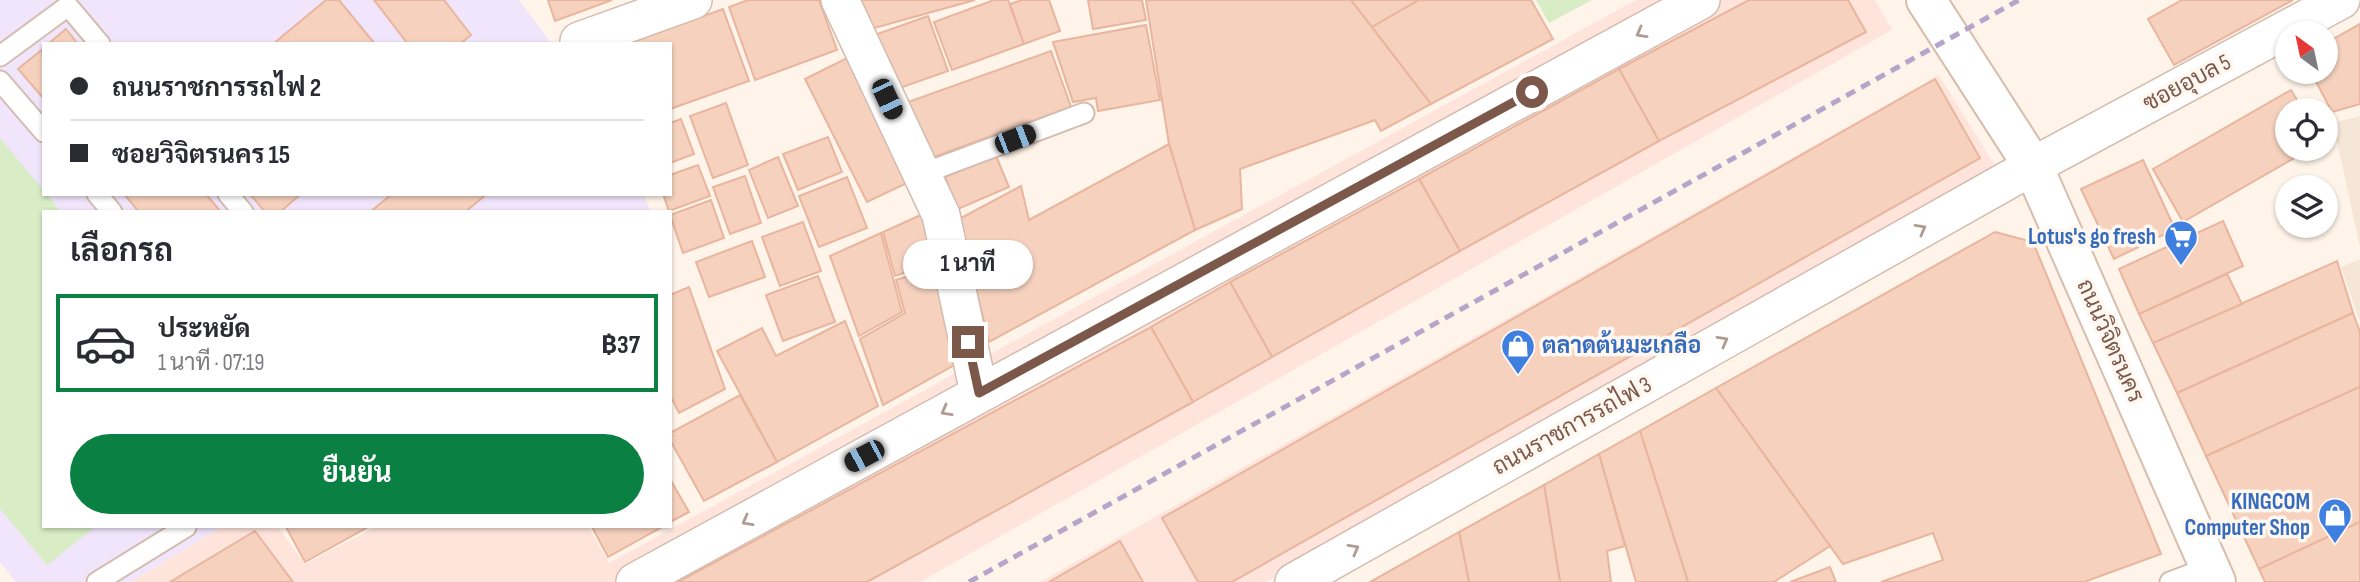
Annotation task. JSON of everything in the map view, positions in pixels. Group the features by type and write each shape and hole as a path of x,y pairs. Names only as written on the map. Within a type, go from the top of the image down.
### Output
{"main road":[{"name":"ถนนวิจิตรนคร","path":"1926,0 2033,166 2213,575"}],"street":[{"path":"579,41 693,0"},
{"path":"840,0 941,215 979,393"},
{"path":"635,582 1701,0"},
{"name":"ซอยอุบล 5","path":"2033,166 2341,0"},
{"name":"ถนนราชการรถไฟ 3","path":"1294,582 2033,166"}],"lane":[{"path":"0,56 68,6 98,42"},
{"path":"0,81 42,130"},
{"path":"922,174 1084,113"},
{"path":"99,196 109,210"},
{"path":"230,196 241,210"},
{"path":"97,582 184,528"},
{"path":"2170,582 2213,575"}],"shaded area":[{"path":"0,0 519,0 550,42 42,42 42,196 644,196 650,210 42,210 42,528 219,528 131,582 16,582 0,562"},
{"path":"1636,0 1875,0 1892,30 920,582 131,582 219,528 279,528 305,564 374,528 589,528 609,563"},
{"name":"ตลาดต้นมะเกลือ","path":"1939,75 1998,170 1266,582 1040,582"},
{"path":"2360,116 2360,247 2338,146 2338,122"},
{"path":"2360,259 2360,322 2341,267"}],"green space":[{"path":"1536,0 1592,0 1549,23"},
{"path":"0,138 42,189 42,196 49,196 59,210 42,210 42,528 94,528 47,565 0,509"}],"building":[{"path":"326,0 339,0 373,42 275,42"},
{"path":"374,0 444,0 471,35 462,42 406,42"},
{"path":"548,0 612,0 555,21"},
{"path":"748,0 819,0 837,50 755,80 729,7"},
{"path":"859,0 975,0 867,30"},
{"path":"994,0 1008,0 1024,44 952,70 934,22"},
{"path":"1022,0 1049,0 1060,31 1024,44 1010,4"},
{"path":"1088,0 1142,0 1146,20 1093,29"},
{"path":"1146,0 1351,0 1431,104 1381,131 1375,120 1240,169 1242,209 1195,230 1169,144"},
{"path":"1351,0 1419,0 1372,27"},
{"path":"1419,0 1531,0 1553,39 1431,104 1372,27"},
{"path":"1749,0 1848,0 1866,32 1659,141 1619,69"},
{"path":"2182,0 2293,0 2174,65 2148,19"},
{"path":"723,9 749,81 672,108 672,42 632,42"},
{"path":"928,16 948,71 897,89 877,34"},
{"path":"2360,24 2360,104 2338,110 2338,98 2325,98 2317,84 2338,84 2338,36"},
{"path":"1146,25 1160,100 1098,111 1096,98 1073,102 1053,42"},
{"path":"66,29 76,42 50,42"},
{"path":"42,50 42,97 18,69"},
{"path":"1051,51 1071,107 928,159 908,102"},
{"path":"849,57 911,181 867,202 805,79"},
{"path":"1619,69 1659,141 1460,251 1419,179"},
{"name":"ตลาดต้นมะเกลือ","path":"1935,79 1980,158 1232,582 1198,582 1162,518"},
{"path":"2291,90 2296,98 2277,98"},
{"path":"2275,99 2275,161 2289,161 2183,222 2153,169"},
{"path":"726,103 748,165 713,178 690,116"},
{"path":"681,119 694,154 672,162 672,122"},
{"path":"828,137 842,172 798,190 783,154"},
{"path":"1169,144 1195,230 989,342 959,219 1021,186 1029,220"},
{"path":"996,156 1009,187 958,209 945,177"},
{"path":"778,157 798,206 768,218 749,170"},
{"path":"2143,160 2175,229 2114,259 2081,189"},
{"path":"698,165 710,196 669,210 664,196 672,196 672,174"},
{"path":"745,176 761,223 730,234 713,187"},
{"path":"847,177 867,228 819,247 799,196"},
{"path":"1419,179 1460,251 1272,357 1230,282"},
{"path":"126,196 208,196 219,210 137,210"},
{"path":"252,196 299,196 282,210 263,210"},
{"path":"390,196 485,196 467,210 372,210"},
{"path":"711,200 724,238 683,253 672,214"},
{"path":"923,214 936,262 895,276 883,232"},
{"name":"Lotus's go fresh","path":"2223,221 2243,266 2139,314 2119,269"},
{"path":"803,222 821,271 780,286 762,237"},
{"path":"1995,232 2033,242 2161,554 2084,582 1881,582 1943,560 1933,533 1843,564 1716,388"},
{"path":"881,233 902,312 859,336 830,256"},
{"path":"752,241 765,277 709,297 696,262"},
{"path":"2337,261 2353,313 2177,393 2153,343"},
{"path":"939,267 965,359 883,405 860,339 905,313 896,280"},
{"path":"2227,274 2242,304 2153,343 2139,314"},
{"path":"818,276 835,322 783,341 766,295"},
{"path":"1230,282 1272,357 1193,402 1151,327"},
{"path":"689,287 725,389 679,413 672,399 672,294"},
{"path":"2353,313 2360,332 2360,387 2206,456 2177,393"},
{"path":"845,321 878,406 777,462 717,351 762,328 776,356"},
{"path":"1151,327 1193,402 867,582 678,582"},
{"path":"2360,387 2360,522 2259,569 2206,456"},
{"path":"1716,388 1830,546 1774,582 1688,582 1640,431"},
{"path":"740,395 777,462 704,501 672,444 672,432"},
{"path":"1640,431 1688,582 1636,582 1599,454"},
{"path":"1599,454 1625,546 1607,551 1611,582 1560,582 1544,485"},
{"path":"672,482 689,512 672,521"},
{"path":"1544,485 1560,582 1469,582 1459,532"},
{"name":"KINGCOM Computer Shop","path":"2360,522 2360,582 2265,582 2259,569"},
{"path":"287,528 366,528 305,562"},
{"path":"593,528 660,528 608,557"},
{"path":"255,531 293,582 170,582"},
{"path":"1459,532 1469,582 1370,582"},
{"path":"1120,541 1143,582 1049,582"},
{"path":"1830,567 1836,582 1790,582"}],"railway":[{"path":"969,582 2019,0"}],"place":[{"name":"Lotus's go fresh","path":"2181,267"},
{"name":"ตลาดต้นมะเกลือ","path":"1518,376"},
{"name":"KINGCOM Computer Shop","path":"2335,545"}],"route":[{"path":"968,342 979,393 1532,92"}]}
